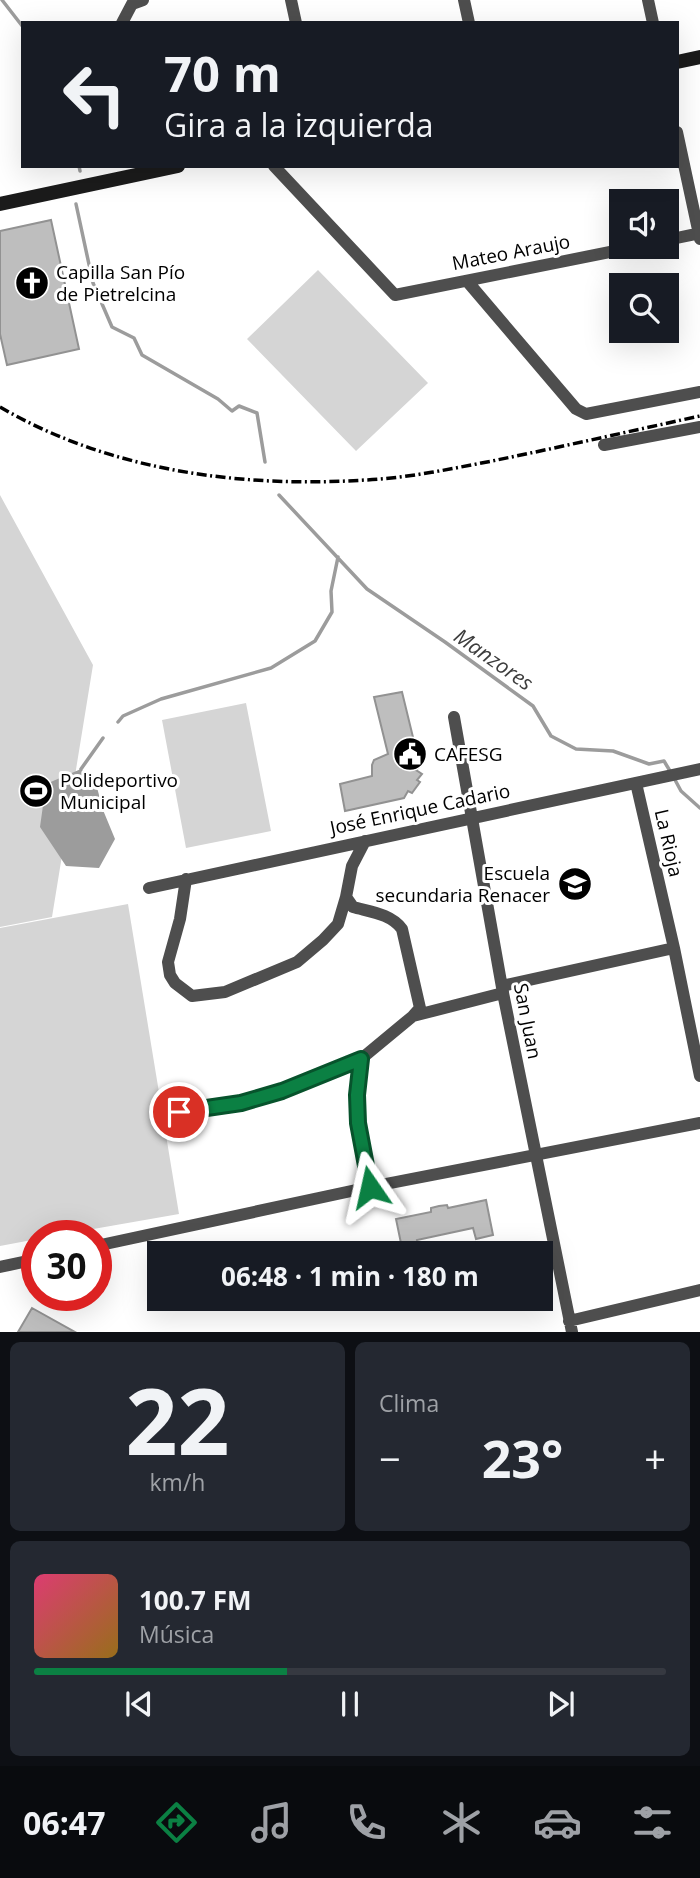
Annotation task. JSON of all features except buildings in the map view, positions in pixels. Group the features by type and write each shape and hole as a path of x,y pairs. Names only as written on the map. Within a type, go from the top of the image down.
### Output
{"main road":[{"path":"679,62 700,57"},
{"path":"0,204 153,169"}],"street":[{"path":"291,0 296,21"},
{"path":"464,0 469,21"},
{"path":"648,0 653,21"},
{"path":"124,21 138,2"},
{"path":"679,141 700,235 679,238"},
{"name":"Mateo Araujo","path":"276,168 395,295 609,252"},
{"path":"467,281 578,411 586,414 700,391"},
{"path":"604,445 700,427"},
{"name":"San Juan","path":"454,717 502,990 570,1326"},
{"name":"José Enrique Cadario","path":"149,888 700,769"},
{"name":"La Rioja","path":"636,783 700,1076"},
{"path":"186,879 180,919 168,962 170,975 192,996 225,992 297,962 338,924 352,866 365,841"},
{"path":"179,1112 241,1103 282,1091 361,1059 413,1016 420,1007 402,929 397,921 353,907 346,897"},
{"path":"413,1016 502,990 674,948"},
{"path":"361,1059 357,1095 358,1123 370,1187"},
{"path":"112,1243 370,1187 700,1123"},
{"path":"0,1267 21,1262"},
{"path":"570,1326 700,1290"}],"shaded area":[{"path":"318,270 428,383 356,451 247,339"},
{"name":"Polideportivo Municipal","path":"0,495 93,665 52,917 0,927"},
{"path":"246,703 271,831 186,848 162,720"},
{"path":"81,769 95,780 115,839 99,868 66,866 40,827 46,784"},
{"path":"128,904 179,1214 112,1226 112,1220 21,1220 21,1242 0,1246 0,928"}],"waterway":[{"name":"Manzores","path":"2,0 21,24"},
{"name":"Manzores","path":"76,204 93,283 112,327 134,338 142,355 218,399 232,411 239,406 257,413 265,462"},
{"name":"Manzores","path":"279,495 367,589 533,706 551,736 576,749 613,751 649,764 664,761 670,771"},
{"path":"118,722 123,716 161,699 271,668 315,641 332,612 331,591 338,557"},
{"path":"81,769 103,738"},
{"name":"Manzores","path":"674,778 681,791 700,808"}],"railway":[{"path":"0,407 42,429 86,447 177,471 271,481 318,482 381,479 429,473 700,416"}],"place":[{"name":"Capilla San Pío de Pietrelcina","path":"32,283"},
{"name":"CAFESG","path":"410,754"},
{"name":"Polideportivo Municipal","path":"36,791"},
{"name":"Escuela secundaria Renacer","path":"575,884"}],"route":[{"path":"179,1112 241,1103 282,1091 361,1059 357,1095 358,1123 370,1187"}]}
